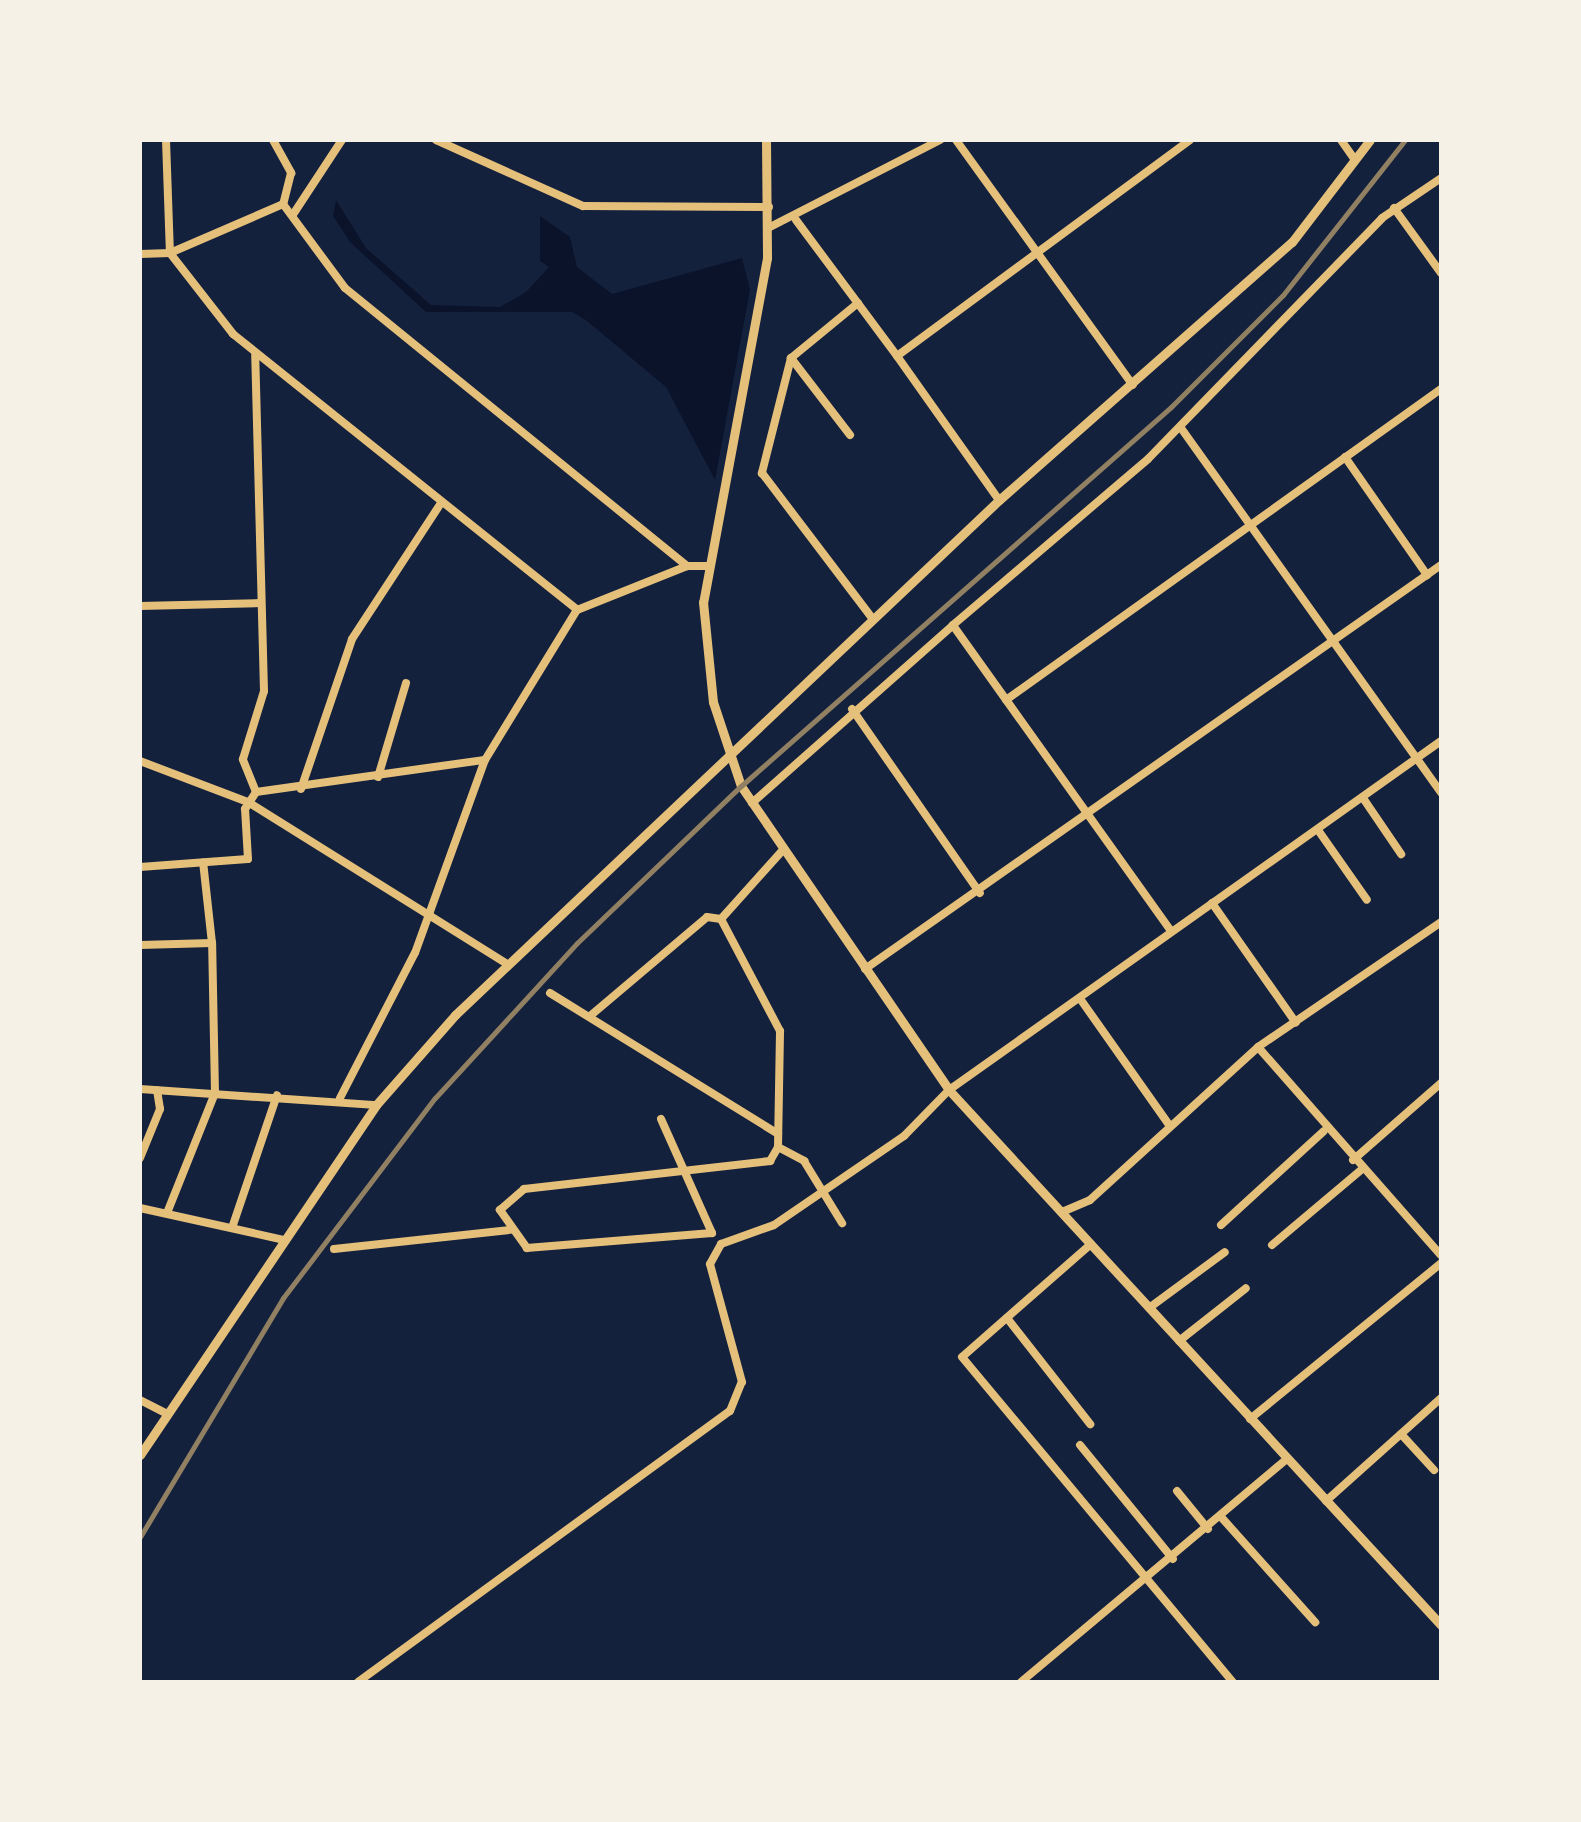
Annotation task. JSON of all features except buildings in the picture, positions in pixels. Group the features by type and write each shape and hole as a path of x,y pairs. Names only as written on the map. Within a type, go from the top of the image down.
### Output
{"street":[{"path":"166,140 170,253 255,355 577,610"},
{"path":"274,140 291,173 284,204"},
{"path":"294,213 342,140"},
{"path":"436,140 584,206 769,207"},
{"path":"766,140 770,227 709,566 703,646 726,753 782,851 948,1090 1441,1626"},
{"path":"770,227 796,220 940,140"},
{"path":"956,140 1134,385"},
{"path":"897,356 1190,140"},
{"path":"1342,140 1355,160"},
{"path":"140,1455 376,1106 506,963 999,500 1292,242 1370,140"},
{"path":"752,803 852,709 1181,428 1394,208 1441,178"},
{"path":"140,254 170,253 284,204"},
{"path":"284,204 345,288 687,566"},
{"path":"1394,208 1441,273"},
{"path":"796,220 999,500"},
{"path":"858,303 790,358 762,473 872,618"},
{"path":"255,355 264,691 243,759 256,792"},
{"path":"790,358 850,435"},
{"path":"1006,700 1441,389"},
{"path":"1181,428 1441,793"},
{"path":"1345,457 1427,575"},
{"path":"301,789 352,639 441,503"},
{"path":"865,970 980,893 1441,565"},
{"path":"340,1098 427,912 485,760 577,610 687,566 709,566"},
{"path":"140,606 260,603"},
{"path":"953,625 1171,931"},
{"path":"378,777 406,682"},
{"path":"852,709 980,893"},
{"path":"358,1682 730,1412 742,1382 710,1264 722,1244 774,1225 938,1110 948,1090 1081,1000 1171,931 1441,740"},
{"path":"140,867 248,859 248,802 256,792 301,789 485,760"},
{"path":"140,762 248,802 506,963"},
{"path":"1362,798 1401,854"},
{"path":"1318,830 1367,900"},
{"path":"721,918 782,851"},
{"path":"167,1213 215,1093 212,943 203,862"},
{"path":"1212,903 1296,1022"},
{"path":"590,1016 708,917 721,918"},
{"path":"712,1232 527,1248 510,1230 500,1210 524,1189 770,1161 778,1147 780,1031 721,918"},
{"path":"1062,1212 1090,1200 1258,1047 1441,922"},
{"path":"140,945 212,943"},
{"path":"550,993 778,1134"},
{"path":"1081,1000 1170,1126"},
{"path":"1258,1047 1324,1131 1441,1255"},
{"path":"1352,1160 1441,1083"},
{"path":"140,1090 340,1098 376,1106"},
{"path":"140,1158 160,1109 156,1090"},
{"path":"233,1225 277,1096"},
{"path":"661,1119 712,1232 722,1244"},
{"path":"1221,1225 1324,1131"},
{"path":"778,1147 804,1160 842,1223"},
{"path":"1272,1245 1361,1170"},
{"path":"140,1208 233,1225 284,1240"},
{"path":"334,1249 510,1230"},
{"path":"1091,1244 962,1357 1233,1682"},
{"path":"1149,1308 1225,1252"},
{"path":"1250,1419 1441,1264"},
{"path":"1179,1341 1246,1288"},
{"path":"1006,1318 1090,1424"},
{"path":"1326,1501 1441,1398"},
{"path":"140,1400 168,1414"},
{"path":"1401,1434 1434,1470"},
{"path":"1080,1445 1173,1559"},
{"path":"1021,1682 1147,1581 1287,1459"},
{"path":"1177,1491 1208,1529"},
{"path":"1222,1518 1315,1622"}],"water":[{"path":"336,200 366,248 431,305 500,307 526,292 549,267 540,261 540,216 570,237 577,267 612,294 742,258 750,290 715,480 666,387 587,321 572,312 426,312 350,242 333,216"}],"railway":[{"path":"140,1537 283,1298 435,1098 577,943 741,786 1171,407 1283,295 1405,140"}]}
